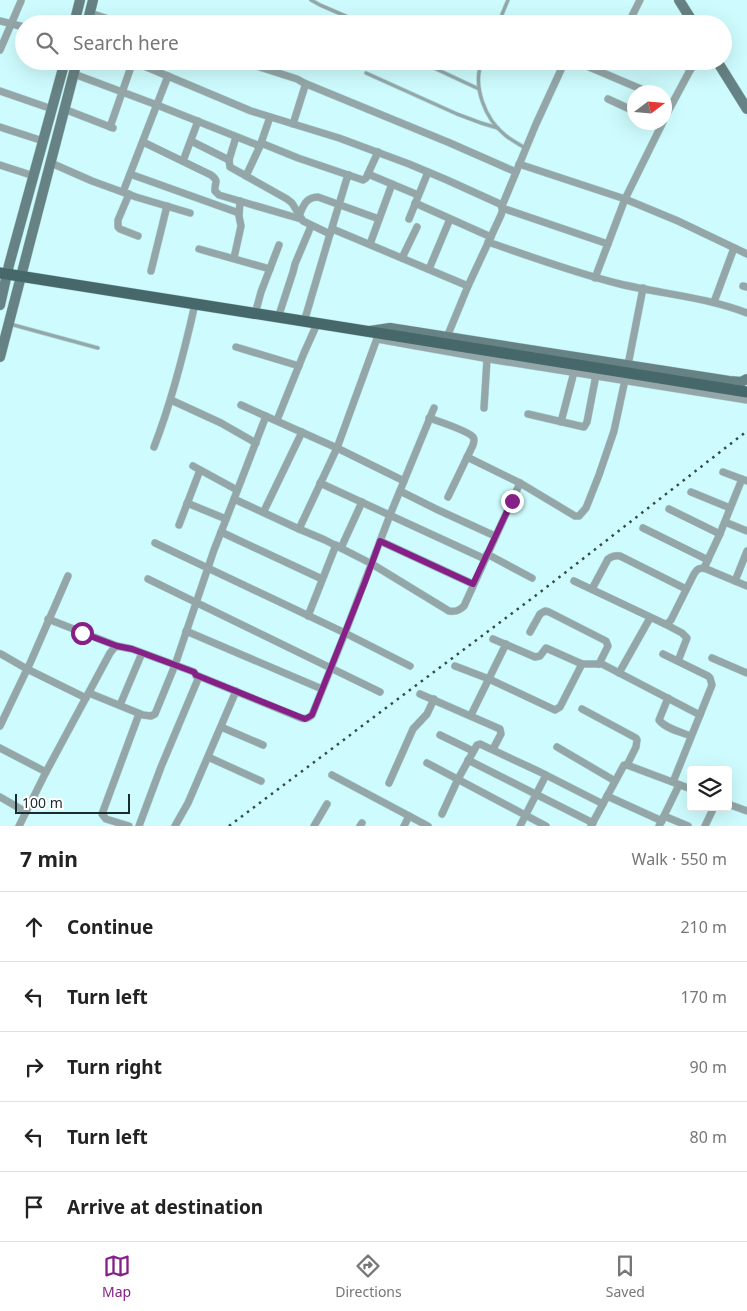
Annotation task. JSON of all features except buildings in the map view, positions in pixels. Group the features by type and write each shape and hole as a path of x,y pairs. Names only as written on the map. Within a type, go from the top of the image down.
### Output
{"main road":[{"path":"11,275 747,392"}],"street":[{"path":"76,15 80,0"},
{"path":"93,0 90,13 96,15"},
{"path":"632,15 640,0"},
{"path":"678,0 688,15"},
{"path":"0,50 21,1"},
{"path":"0,21 15,25"},
{"path":"0,358 9,324 11,275 34,176 63,70"},
{"path":"0,305 51,163 75,70"},
{"path":"64,110 112,128 130,70"},
{"path":"154,70 270,117 378,152 481,195 502,207 608,244"},
{"path":"269,70 297,79 516,172"},
{"path":"447,337 501,215 502,207 519,164 561,70"},
{"path":"596,70 632,85"},
{"path":"672,103 690,70"},
{"path":"723,70 747,107"},
{"path":"74,74 236,137 363,180 366,178 378,152"},
{"path":"138,236 120,229 118,227 118,220 130,174 168,76"},
{"path":"293,124 304,83"},
{"path":"0,91 52,109"},
{"path":"608,99 627,107"},
{"path":"246,176 270,117"},
{"path":"183,160 198,121"},
{"path":"0,127 43,141"},
{"path":"595,278 625,199 658,130"},
{"path":"236,137 229,160 230,167 287,199 294,205 300,218"},
{"path":"143,142 211,174 217,181 215,189 217,193 300,218 311,226 331,232 335,230 468,286"},
{"path":"191,142 229,160"},
{"path":"51,163 92,181 190,213"},
{"path":"519,164 625,199 678,221 747,254"},
{"path":"0,165 34,176"},
{"path":"409,219 428,172"},
{"path":"130,174 239,212"},
{"path":"368,174 418,195"},
{"path":"304,322 349,175"},
{"path":"370,244 392,184"},
{"path":"300,218 306,201 310,198 318,197 379,219"},
{"path":"234,258 241,226 240,201"},
{"path":"414,203 490,239 595,278 714,302 747,313"},
{"path":"150,271 167,206"},
{"path":"429,269 450,219"},
{"path":"278,318 295,264 311,226"},
{"path":"402,258 417,227"},
{"path":"255,314 261,292 279,245"},
{"path":"714,302 734,248"},
{"path":"200,249 270,269"},
{"path":"628,365 643,288"},
{"path":"154,447 168,413 195,304"},
{"path":"277,420 317,324"},
{"path":"299,529 336,448 377,334 390,328 729,381 741,382 747,380"},
{"path":"377,334 487,359 747,400"},
{"path":"236,347 299,366"},
{"path":"484,408 487,359"},
{"path":"561,422 574,372"},
{"path":"528,414 584,427 596,376"},
{"path":"467,457 520,483 575,516 579,516 586,508 614,431 625,380"},
{"path":"171,400 221,423 256,443"},
{"path":"241,405 277,420 404,481"},
{"path":"48,619 117,646 142,652 194,672 196,675 305,719 312,715 434,408"},
{"path":"1,654 27,669 88,695 120,705 139,714 151,716 155,714 221,532 266,416"},
{"path":"429,418 467,433 472,436 474,442 448,497"},
{"path":"264,511 302,432"},
{"path":"193,466 237,490"},
{"path":"179,525 200,470"},
{"path":"704,568 744,480 722,472"},
{"path":"320,483 532,578"},
{"path":"234,498 372,564 452,612 460,610 464,606 520,483"},
{"path":"400,491 495,536"},
{"path":"692,492 730,508"},
{"path":"308,616 322,579 362,502"},
{"path":"188,503 226,519"},
{"path":"669,510 720,534"},
{"path":"725,522 747,531"},
{"path":"644,528 708,560"},
{"path":"221,532 322,579"},
{"path":"380,541 473,584"},
{"path":"155,543 410,666"},
{"path":"735,581 747,551"},
{"path":"592,589 608,559 616,555 686,589"},
{"path":"665,624 671,620 696,570 700,568 747,586"},
{"path":"0,726 68,576"},
{"path":"148,579 380,692"},
{"path":"574,580 682,633 687,638 678,661"},
{"path":"530,632 540,614 549,612 606,641 608,646 598,664"},
{"path":"619,673 650,618"},
{"path":"186,631 322,689"},
{"path":"493,639 535,657 539,657 544,648 548,648 582,664 602,664 700,715"},
{"path":"471,716 506,644"},
{"path":"19,826 110,653 117,646"},
{"path":"120,705 142,652"},
{"path":"662,821 691,736 712,685 708,676 663,654"},
{"path":"712,658 746,670"},
{"path":"455,666 555,710 560,707 582,664"},
{"path":"139,826 161,767 197,682 196,675"},
{"path":"175,826 188,802 236,691"},
{"path":"420,694 500,729 500,734 493,749"},
{"path":"668,698 659,720 661,723 691,736"},
{"path":"389,783 413,729 427,714 434,699"},
{"path":"468,760 592,824 637,743 636,738 582,710"},
{"path":"129,826 106,819 102,814 139,714"},
{"path":"221,727 263,745"},
{"path":"440,735 473,751"},
{"path":"442,814 468,760 477,745 480,744 603,804"},
{"path":"557,746 615,781"},
{"path":"0,748 46,772"},
{"path":"208,757 261,781"},
{"path":"427,763 546,826"},
{"path":"626,765 687,788"},
{"path":"332,775 428,826"},
{"path":"520,826 546,775"},
{"path":"607,796 662,821 688,826"},
{"path":"0,797 26,812"},
{"path":"314,826 326,804"},
{"path":"732,805 747,811"},
{"path":"705,826 712,811"},
{"path":"404,826 409,816"}],"lane":[{"path":"311,0 343,15"},
{"path":"502,15 508,0"},
{"path":"438,70 479,89"},
{"path":"480,70 479,89 485,109 505,135 526,148"},
{"path":"366,72 457,114 498,128"},
{"path":"9,324 98,348"}],"railway":[{"path":"229,826 539,593 747,431"}],"route":[{"path":"82,633 194,672 196,675 301,718 309,718 312,715 380,541 473,584 512,501"}]}
